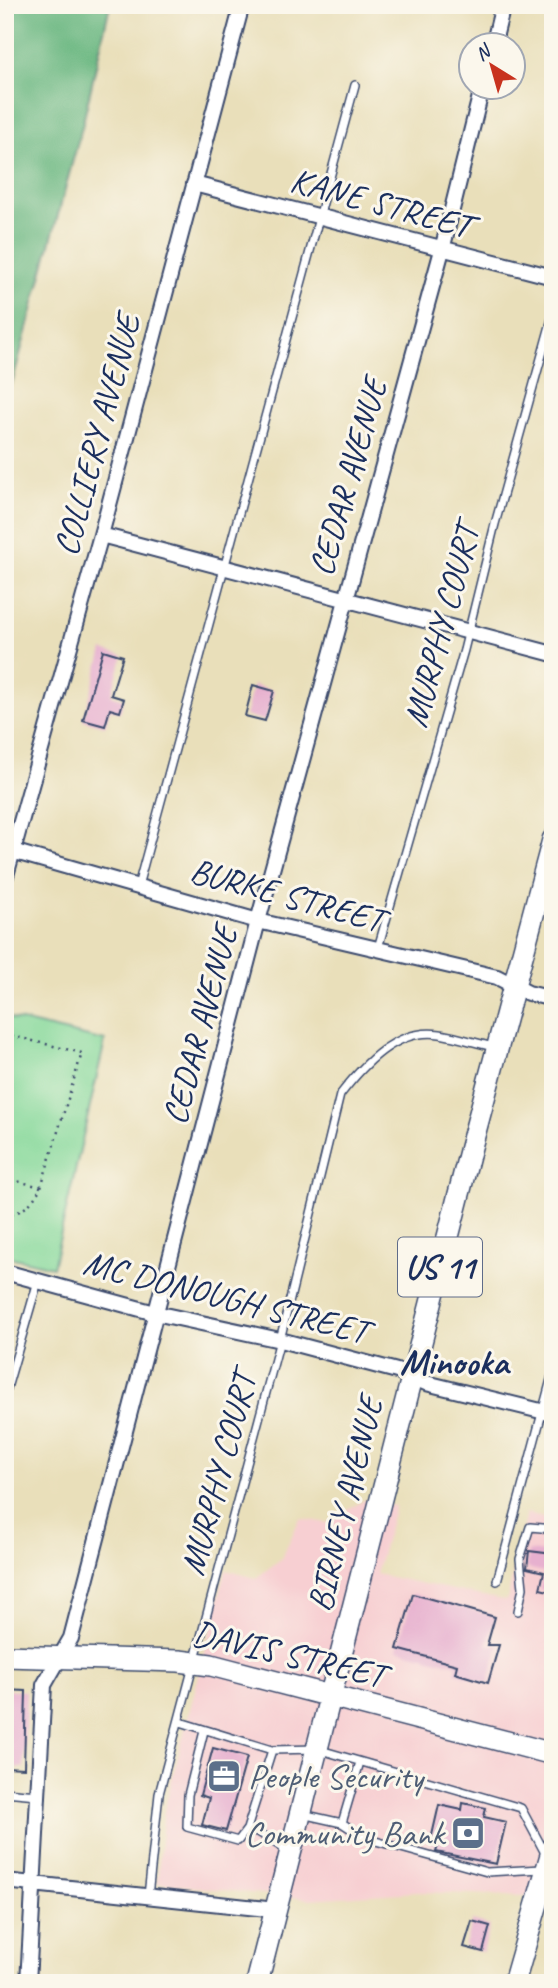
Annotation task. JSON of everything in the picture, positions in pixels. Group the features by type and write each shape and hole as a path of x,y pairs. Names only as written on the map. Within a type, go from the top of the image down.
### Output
{"main road":[{"name":"BIRNEY AVENUE","path":"257,1983 553,840"},
{"name":"DAVIS STREET","path":"5,1656 195,1663 553,1754"},
{"path":"514,1983 545,1901 550,1859"}],"street":[{"name":"COLLIERY AVENUE","path":"5,879 9,849 102,535 242,5"},
{"path":"496,32 503,5"},
{"name":"CEDAR AVENUE","path":"29,1983 44,1685 71,1638 258,921 442,250 479,102"},
{"name":"KANE STREET","path":"194,184 553,277"},
{"path":"102,535 224,565 345,600 553,654"},
{"name":"BURKE STREET","path":"9,849 258,921 497,977 514,986 553,999"},
{"name":"MC DONOUGH STREET","path":"5,1272 155,1313 280,1340 548,1413"},
{"path":"5,1881 276,1910"}],"lane":[{"path":"138,886 317,217 355,85"},
{"name":"MURPHY COURT","path":"378,950 469,632 553,315"},
{"name":"MURPHY COURT","path":"148,1896 156,1805 280,1340 340,1095 359,1071 385,1048 409,1037 437,1033 497,1048"},
{"path":"5,1395 38,1281"},
{"path":"497,1581 548,1413 553,1372"},
{"path":"517,1611 523,1588 520,1559 530,1527 553,1529"},
{"path":"180,1721 204,1731 272,1750 317,1749 521,1808 550,1859 486,1872 365,1839 342,1823 300,1813"},
{"path":"204,1731 188,1795 187,1828 238,1842 247,1829 272,1750"},
{"path":"342,1823 360,1762"},
{"path":"5,1792 38,1795"},
{"path":"247,1829 260,1833 290,1853"}],"path":[{"path":"5,1034 82,1053 41,1187 33,1202 20,1213 5,1216"},
{"path":"5,1178 41,1187"}],"shaded area":[{"path":"364,1500 395,1506 376,1574 507,1601 526,1513 553,1519 553,1897 418,1892 309,1899 157,1883 164,1810 226,1570 256,1578 282,1558 300,1518 327,1523"}],"green space":[{"path":"5,5 110,5 82,127 13,380 5,394"},
{"path":"5,1017 105,1041 53,1267 5,1256"}],"building":[{"path":"103,650 123,656 111,695 124,699 120,712 110,709 105,726 83,720"},
{"path":"253,685 274,691 265,721 245,716"},
{"path":"529,1551 553,1554 553,1592 540,1589 544,1572 527,1568"},
{"path":"413,1594 495,1617 487,1645 499,1645 488,1683 455,1673 457,1665 397,1649"},
{"path":"5,1690 26,1691 24,1768 5,1767"},
{"name":"People Security","path":"213,1748 247,1757 226,1831 202,1825 209,1798 200,1795"},
{"name":"Community Bank","path":"463,1803 486,1808 484,1817 506,1822 496,1864 436,1852 438,1846 430,1844 439,1805 462,1810"},
{"path":"472,1921 490,1926 483,1952 464,1947"}],"place":[{"name":"People Security","path":"224,1776"},
{"name":"Community Bank","path":"468,1833"}],"district":[{"name":"Minooka","path":"454,1361"}]}
